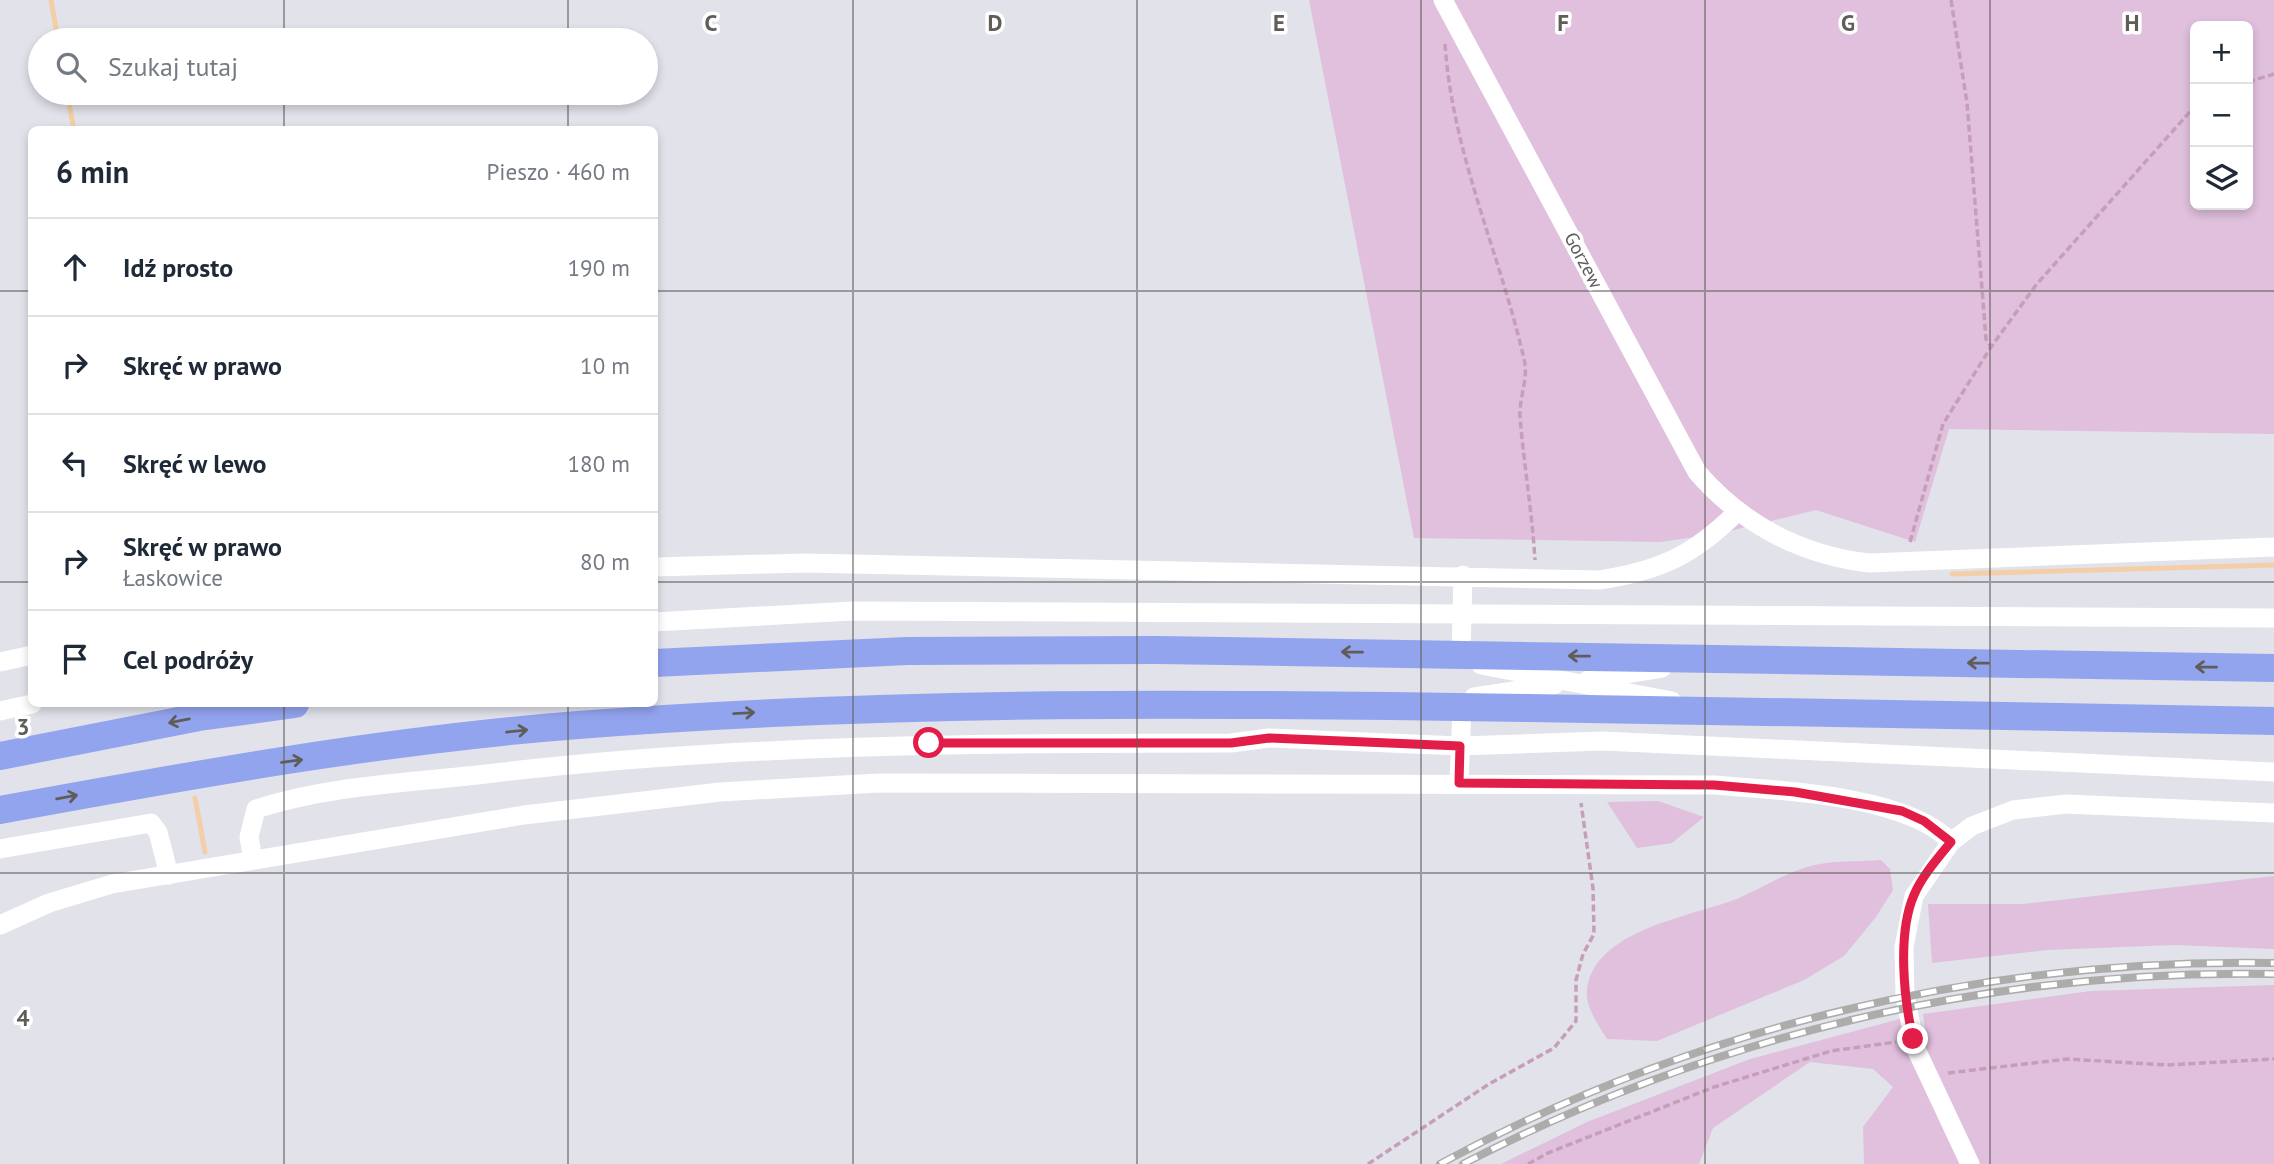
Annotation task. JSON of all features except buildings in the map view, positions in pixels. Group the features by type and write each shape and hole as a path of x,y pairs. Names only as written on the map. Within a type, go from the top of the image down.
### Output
{"highway":[{"path":"658,663 907,651 1415,653 2274,668"},
{"path":"0,810 190,775 446,738 573,725 895,706 1071,703 1462,706 2274,721"},
{"path":"0,756 199,717 273,707"}],"street":[{"name":"Gorzew","path":"1443,0 1697,472 1738,511 1777,536 1837,559 1869,564 2274,547"},
{"path":"658,567 805,563 1536,576 1599,580 1657,569 1696,548 1738,511"},
{"path":"1461,654 1463,575"},
{"path":"658,622 852,611 2274,618"},
{"path":"1415,653 1727,711"},
{"path":"0,662 28,655"},
{"path":"1417,706 1727,658"},
{"path":"0,711 28,705"},
{"path":"1459,783 1462,706"},
{"path":"253,860 249,837 256,809 282,801 376,784 609,759 929,743 1231,743 1269,738 1460,746 1602,741 2274,772"},
{"path":"0,925 49,903 87,891 524,815 720,792 879,783 1714,785 1795,792 1902,811 1924,821 1951,842"},
{"path":"1970,1164 1913,1039 1905,997 1904,947 1914,896 1951,842 1972,826 2013,810 2066,804 2274,813"},
{"path":"0,849 151,823 158,832 169,875"}],"path":[{"path":"1951,0 1967,103 1986,339 1991,347"},
{"path":"1454,20 1443,26 1447,74 1464,149 1501,268 1525,363 1520,414 1536,576"},
{"path":"2253,80 2274,74"},
{"path":"1906,561 1942,424 1991,347 2036,285 2190,112"},
{"path":"1368,1164 1489,1084 1554,1048 1576,1021 1576,980 1583,954 1594,934 1593,888 1579,784"},
{"path":"1528,1164 1548,1153 1714,1087 1831,1051 1913,1039"},
{"path":"1928,1073 2067,1059 2167,1065 2274,1059"}],"shaded area":[{"path":"1309,0 2274,0 2274,434 1949,429 1915,542 1816,510 1717,534 1660,542 1414,538"},
{"path":"1658,801 1704,817 1672,843 1637,848 1607,802"},
{"path":"1881,860 1890,869 1893,890 1876,917 1844,956 1804,980 1657,1041 1607,1039 1590,1010 1587,990 1594,969 1607,953 1626,939 1672,919 1739,898 1807,867 1834,862"},
{"path":"2274,876 2274,949 2174,945 2047,950 1932,963 1928,904 2023,904"},
{"path":"2274,985 2274,1164 1864,1164 1863,1127 1893,1087 1873,1069 1810,1062 1713,1128 1699,1164 1501,1164 1587,1122 1750,1059 1900,1019 1907,1046 1926,1036 1923,1014 2091,991"}],"waterway":[{"path":"51,0 56,28"},
{"path":"69,105 73,126"},
{"path":"1952,574 2274,565"},
{"path":"195,798 205,852"}],"railway":[{"path":"1440,1164 1537,1116 1637,1074 1739,1039 1844,1010 1950,988 2058,973 2166,965 2274,963"},
{"path":"1463,1164 1558,1119 1655,1079 1755,1046 1857,1019 1960,998 2064,983 2169,975 2274,974"}],"route":[{"path":"929,743 1231,743 1269,738 1460,746 1459,783 1714,785 1795,792 1902,811 1924,821 1951,842 1914,896 1904,947 1906,1008 1913,1039"}]}
